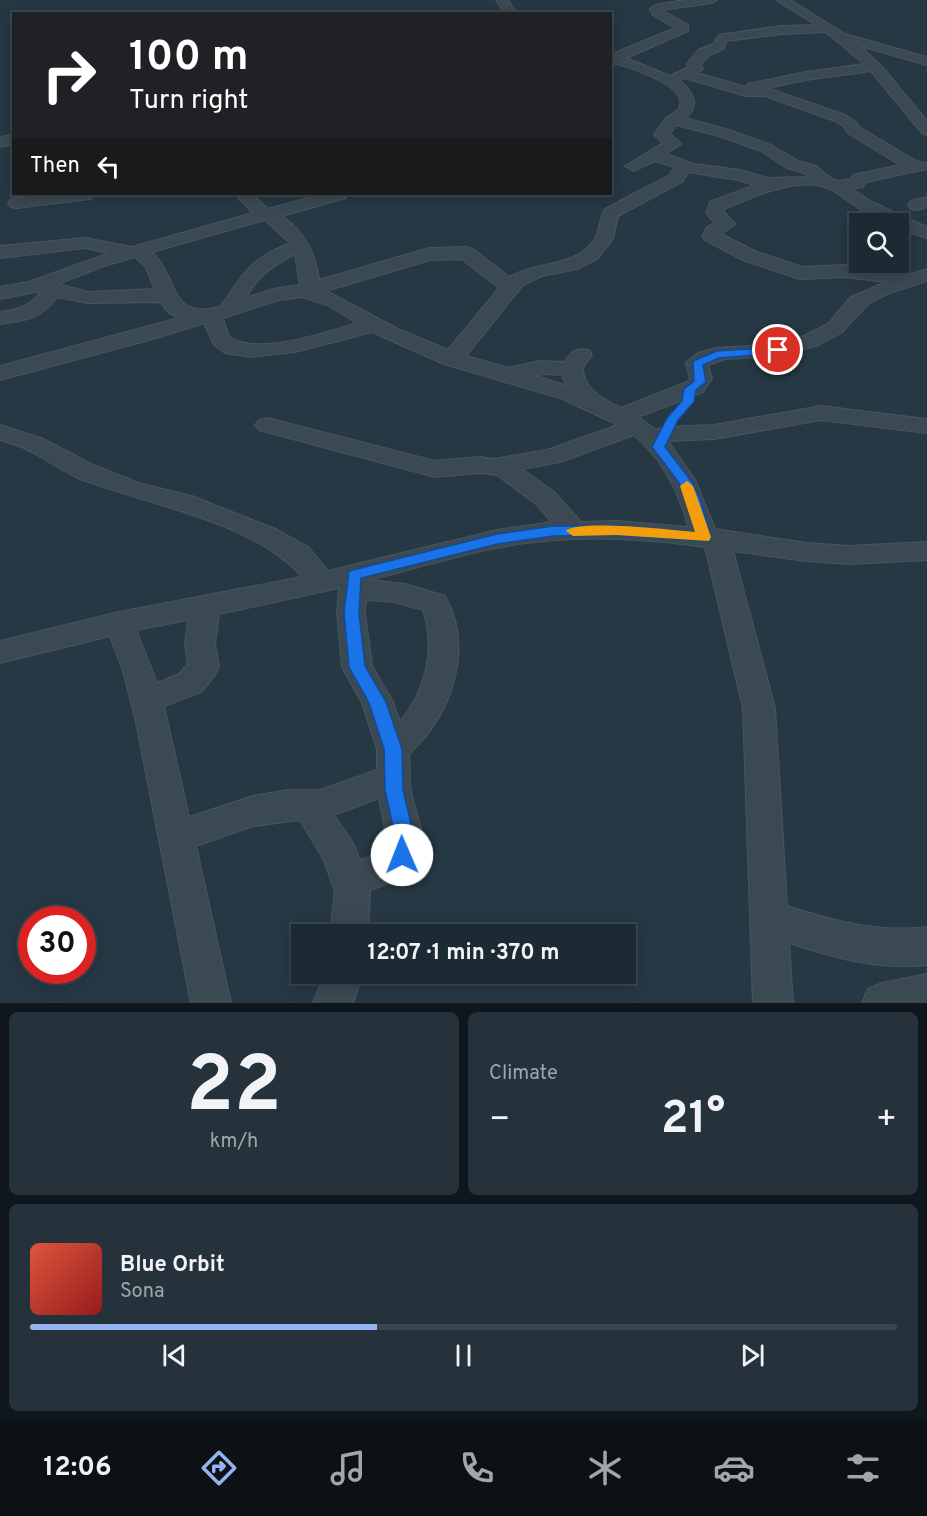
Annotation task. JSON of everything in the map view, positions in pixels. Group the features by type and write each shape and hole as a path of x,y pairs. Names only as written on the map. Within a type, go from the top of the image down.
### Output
{"street":[{"path":"642,5 656,9 681,1 711,0"},
{"path":"782,0 834,32 874,67 927,130"},
{"path":"612,59 684,28 657,13 656,9"},
{"path":"761,46 774,37 809,28"},
{"path":"922,172 867,136 853,130 850,124 840,118 769,93 744,91 694,64 698,58 720,44 719,40 723,38 809,28 834,32 927,61"},
{"path":"663,78 701,68 723,57 716,47"},
{"path":"612,59 663,78 685,90 688,100 686,111 673,120 662,135 673,144 633,166"},
{"path":"744,91 806,75 874,67"},
{"path":"701,68 767,84"},
{"path":"673,120 724,133 766,148 793,165 814,171 866,206 927,233"},
{"path":"654,155 682,165 740,175 772,184"},
{"path":"452,359 510,288 527,275 571,267 593,254 604,241 611,213 676,178 682,165"},
{"path":"849,271 800,273 750,256 711,236 713,231 726,224 715,213 716,206 772,184 812,180 833,184 857,183 859,177 922,172"},
{"path":"17,203 82,195"},
{"path":"244,195 266,214 290,230 301,245 307,260 311,291"},
{"path":"0,293 47,287 94,263 336,195"},
{"path":"866,206 869,213"},
{"path":"0,252 86,243 135,251 148,258 160,278 169,303 186,314 215,313 255,271 276,257 301,245"},
{"path":"0,373 67,353 136,337 281,291 311,291 429,255 466,253 510,288"},
{"path":"900,273 921,278"},
{"path":"618,417 690,389 700,382 697,363 702,360 717,355 778,350 825,336 842,321 849,308 862,298 921,278"},
{"path":"47,287 69,296 86,299 137,294 167,296"},
{"path":"0,318 37,310 46,302 47,287"},
{"path":"311,291 374,324 452,359 579,398 662,440 821,413 927,426"},
{"path":"215,313 221,341 230,347 245,350 289,348 374,324"},
{"path":"510,375 532,368 576,362 574,382 618,417"},
{"path":"662,440 673,418 688,402 690,389"},
{"path":"267,425 435,470 465,465 496,466 551,457 618,434 618,417"},
{"path":"0,432 35,444 84,471 135,490 192,506 266,535 298,554 322,582"},
{"path":"662,440 685,482 710,538 759,708 773,1003"},
{"path":"496,466 515,476 545,498 574,531"},
{"path":"353,582 497,539 553,531 616,530 710,538 807,552 849,555 927,551"},
{"path":"0,652 119,623 322,582 353,582 411,593 435,603 441,617 444,640 443,668 433,699 394,763 336,800 310,806 289,806 253,811 176,837"},
{"path":"349,880 390,867 402,855 405,840 394,790 394,763 377,702 357,667 351,613 353,582"},
{"path":"146,700 190,683 204,667 199,648 201,624 208,605"},
{"path":"119,623 146,700 211,1003"},
{"path":"310,806 340,855 349,880 352,892 350,924"},
{"path":"768,918 847,942 882,949 906,950 927,946"},
{"path":"333,1003 342,984"},
{"path":"882,1003 927,994"}],"slow traffic":[{"path":"573,531 616,530 704,537 700,519 687,486"}],"route":[{"path":"402,855 405,840 394,790 393,749 377,702 357,667 351,613 354,574 497,539 553,531 616,530 704,537 700,519 685,482 659,447 673,418 688,402 690,389 700,382 697,363 717,355 778,350"}]}
